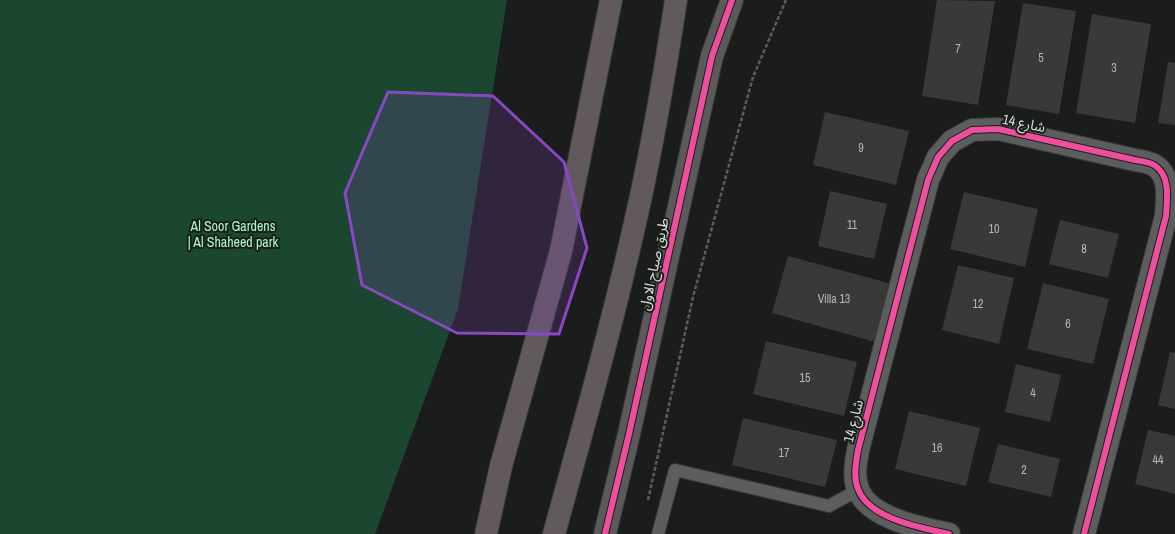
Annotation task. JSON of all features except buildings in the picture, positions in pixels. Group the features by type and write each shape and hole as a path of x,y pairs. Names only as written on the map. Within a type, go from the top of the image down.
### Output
{"highway":[{"path":"486,534 501,466 561,251 611,0"},
{"name":"طريق صباح الاول","path":"554,534 610,328 637,214 659,109 676,0"},
{"path":"477,534 501,466"}],"street":[{"name":"طريق صباح الاول","path":"605,534 630,434 712,56 732,0"},
{"name":"شارع 14","path":"858,490 855,475 858,450 928,180 938,157 952,141 972,130 998,129 1135,160 1169,172 1166,216 1084,534"},
{"path":"858,490 869,505 885,515 909,525 949,534"}],"lane":[{"path":"658,534 675,470 829,506 858,490"}],"path":[{"path":"647,506 693,297 753,78 786,0"}],"highlighted area":[{"path":"388,92 493,96 564,162 587,248 559,334 457,333 362,285 345,193"}],"green space":[{"name":"Al Soor Gardens | Al Shaheed park","path":"0,0 507,0 458,309 375,534 0,534"}],"cycle path":[{"path":"605,534 629,434 712,56 732,0"},
{"path":"949,534 911,525 885,515 873,508 864,499 856,484 856,465 858,450 928,180 938,157 952,141 972,130 998,129 1150,163 1159,169 1166,181 1166,216 1084,534"}]}
